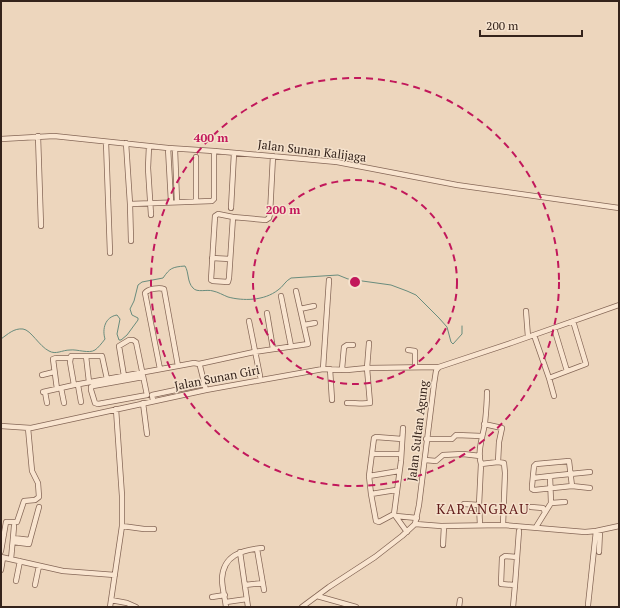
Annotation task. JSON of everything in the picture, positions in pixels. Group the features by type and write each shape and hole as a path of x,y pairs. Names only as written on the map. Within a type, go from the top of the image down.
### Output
{"street":[{"path":"38,136 41,226"},
{"name":"Jalan Sunan Kalijaga","path":"1,139 54,136 175,149 337,162 464,186 619,208"},
{"path":"106,142 110,253"},
{"path":"126,143 131,241"},
{"path":"149,146 148,168 151,215"},
{"path":"168,148 171,202"},
{"path":"175,149 177,202"},
{"path":"130,204 150,202 212,201 214,199 214,151"},
{"path":"231,208 234,153"},
{"path":"233,217 228,282 213,281 211,280 215,216 218,214 266,220 269,218 273,156"},
{"path":"196,157 196,201"},
{"path":"169,170 176,170"},
{"path":"170,186 176,185"},
{"path":"212,258 230,259"},
{"path":"323,369 329,280"},
{"path":"160,369 145,292 147,290 164,289 178,366"},
{"path":"124,376 118,346 135,340 136,342 143,375 147,395 98,404 94,402 90,388 93,386 143,375 160,369 194,363 199,364 254,352 308,344 296,291"},
{"path":"281,296 291,346"},
{"name":"Jalan Sultan Agung","path":"302,607 375,557 415,524 425,460 426,439 434,384 439,367 619,304"},
{"path":"300,309 314,306"},
{"path":"526,311 528,337"},
{"path":"267,313 273,349"},
{"path":"249,321 260,376"},
{"path":"548,378 586,364 573,321"},
{"path":"304,325 315,323"},
{"path":"554,328 567,371"},
{"path":"534,335 554,396"},
{"path":"347,403 370,403 367,368 369,343"},
{"path":"342,369 344,347 347,345 353,346"},
{"path":"408,350 415,351 415,367"},
{"path":"64,403 54,372 53,359 70,358 71,356 102,356 107,379"},
{"path":"86,356 89,382"},
{"path":"70,358 81,402"},
{"path":"199,364 206,390"},
{"name":"Jalan Sunan Giri","path":"1,426 28,428 206,390 323,369 347,370 367,368 439,367"},
{"path":"330,369 332,400"},
{"path":"42,375 54,372"},
{"path":"47,403 44,392 89,382 124,376 143,375"},
{"path":"153,401 152,395 204,384"},
{"path":"480,526 480,456 487,392"},
{"path":"142,403 147,434"},
{"path":"110,607 122,526 122,496 116,409"},
{"path":"484,424 502,428 499,442 498,462"},
{"path":"1,551 6,522 18,522 24,501 35,500 39,497 38,483 32,471 28,428"},
{"path":"403,428 400,471 396,490 395,515 407,532"},
{"path":"426,439 452,439 456,435 482,436"},
{"path":"402,439 375,437 370,476 371,494 376,521 379,522 395,515 417,518"},
{"path":"372,454 401,454"},
{"path":"425,460 436,461 443,455 463,454 480,456"},
{"path":"572,486 568,460 536,464 534,466 532,490 572,486 590,488"},
{"path":"481,464 498,462 504,463 503,525"},
{"path":"370,476 400,471"},
{"path":"532,478 590,472"},
{"path":"536,527 551,503 550,476"},
{"path":"371,494 396,490"},
{"path":"551,503 565,502"},
{"path":"464,504 479,505"},
{"path":"13,540 29,544 39,506"},
{"path":"531,507 543,508 545,512"},
{"path":"415,524 444,526 503,525 519,528 536,527 585,532 598,531 619,526"},
{"path":"11,559 14,526"},
{"path":"122,526 154,529"},
{"path":"443,545 444,526"},
{"path":"513,607 519,528"},
{"path":"598,531 599,552"},
{"path":"588,605 598,531"},
{"path":"247,599 226,605 222,579 223,571 231,558 240,552 260,549 264,590"},
{"path":"240,552 248,607"},
{"path":"515,585 501,584 502,558 504,556 517,557"},
{"path":"1,570 2,557 63,571 115,575"},
{"path":"16,581 20,561"},
{"path":"35,585 39,566"},
{"path":"245,585 263,583"},
{"path":"212,598 225,595"},
{"path":"317,596 356,607"},
{"path":"111,600 127,603 136,607"},
{"path":"459,607 460,600"}],"waterway":[{"path":"1,339 14,330 23,329 29,332 45,349 52,352 67,350 92,351 95,350 105,339 104,328 107,321 113,316 117,315 120,319 117,334 119,340 121,340 127,335 138,320 138,318 132,315 130,309 134,301 138,285 142,282 163,278 172,269 185,266 191,286 195,289 200,291 213,291 228,297 240,299 260,298 272,294 280,289 291,278 338,275 348,279 391,285 416,295 447,327 451,342 453,344 462,334 462,326"}],"district":[{"name":"KARANGRAU","path":"483,509"}]}
